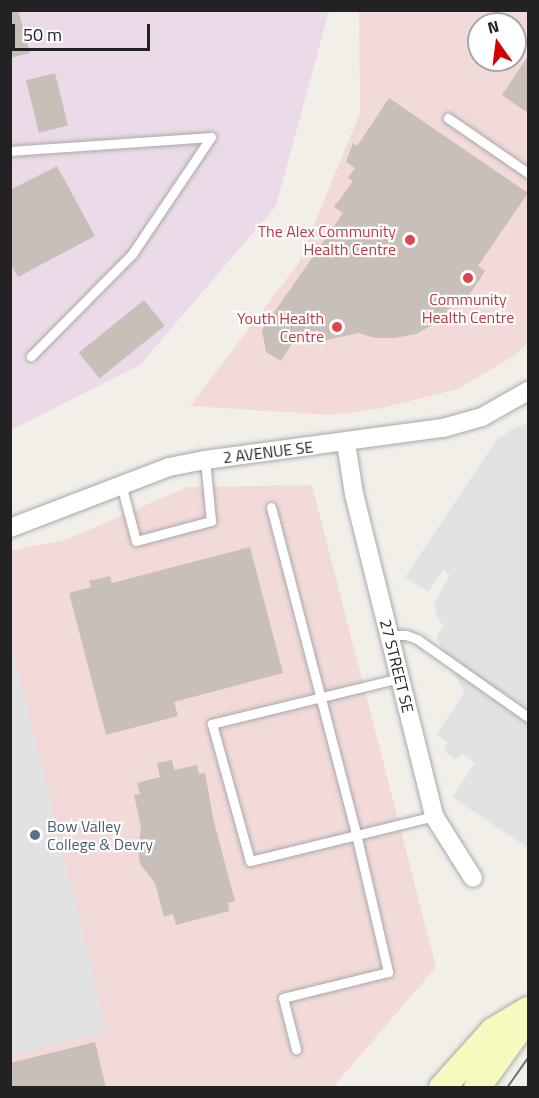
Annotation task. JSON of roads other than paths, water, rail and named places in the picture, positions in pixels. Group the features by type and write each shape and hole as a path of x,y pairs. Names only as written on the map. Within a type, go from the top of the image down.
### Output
{"main road":[{"path":"442,1088 493,1031 528,1010"},
{"path":"477,1088 528,1017"}],"street":[{"name":"2 AVENUE SE","path":"10,528 34,521 121,484 169,467 205,460 443,429 472,420 528,391"},
{"name":"27 STREET SE","path":"346,443 354,494 435,816 473,878"}],"lane":[{"path":"448,118 528,173"},
{"path":"10,151 211,136 132,255 31,356"},
{"path":"121,484 136,541 212,521 205,460"},
{"path":"271,507 356,834 388,972 283,998 296,1049"},
{"path":"388,635 406,635 417,639 528,717"},
{"path":"400,678 212,724 250,861 435,816"}],"tram line":[{"path":"507,1088 528,1058"}],"place":[{"name":"The Alex Community Health Centre","path":"410,240"},
{"name":"Community Health Centre","path":"468,278"},
{"name":"Youth Health Centre","path":"337,327"},
{"name":"Bow Valley College & Devry","path":"35,835"}]}
